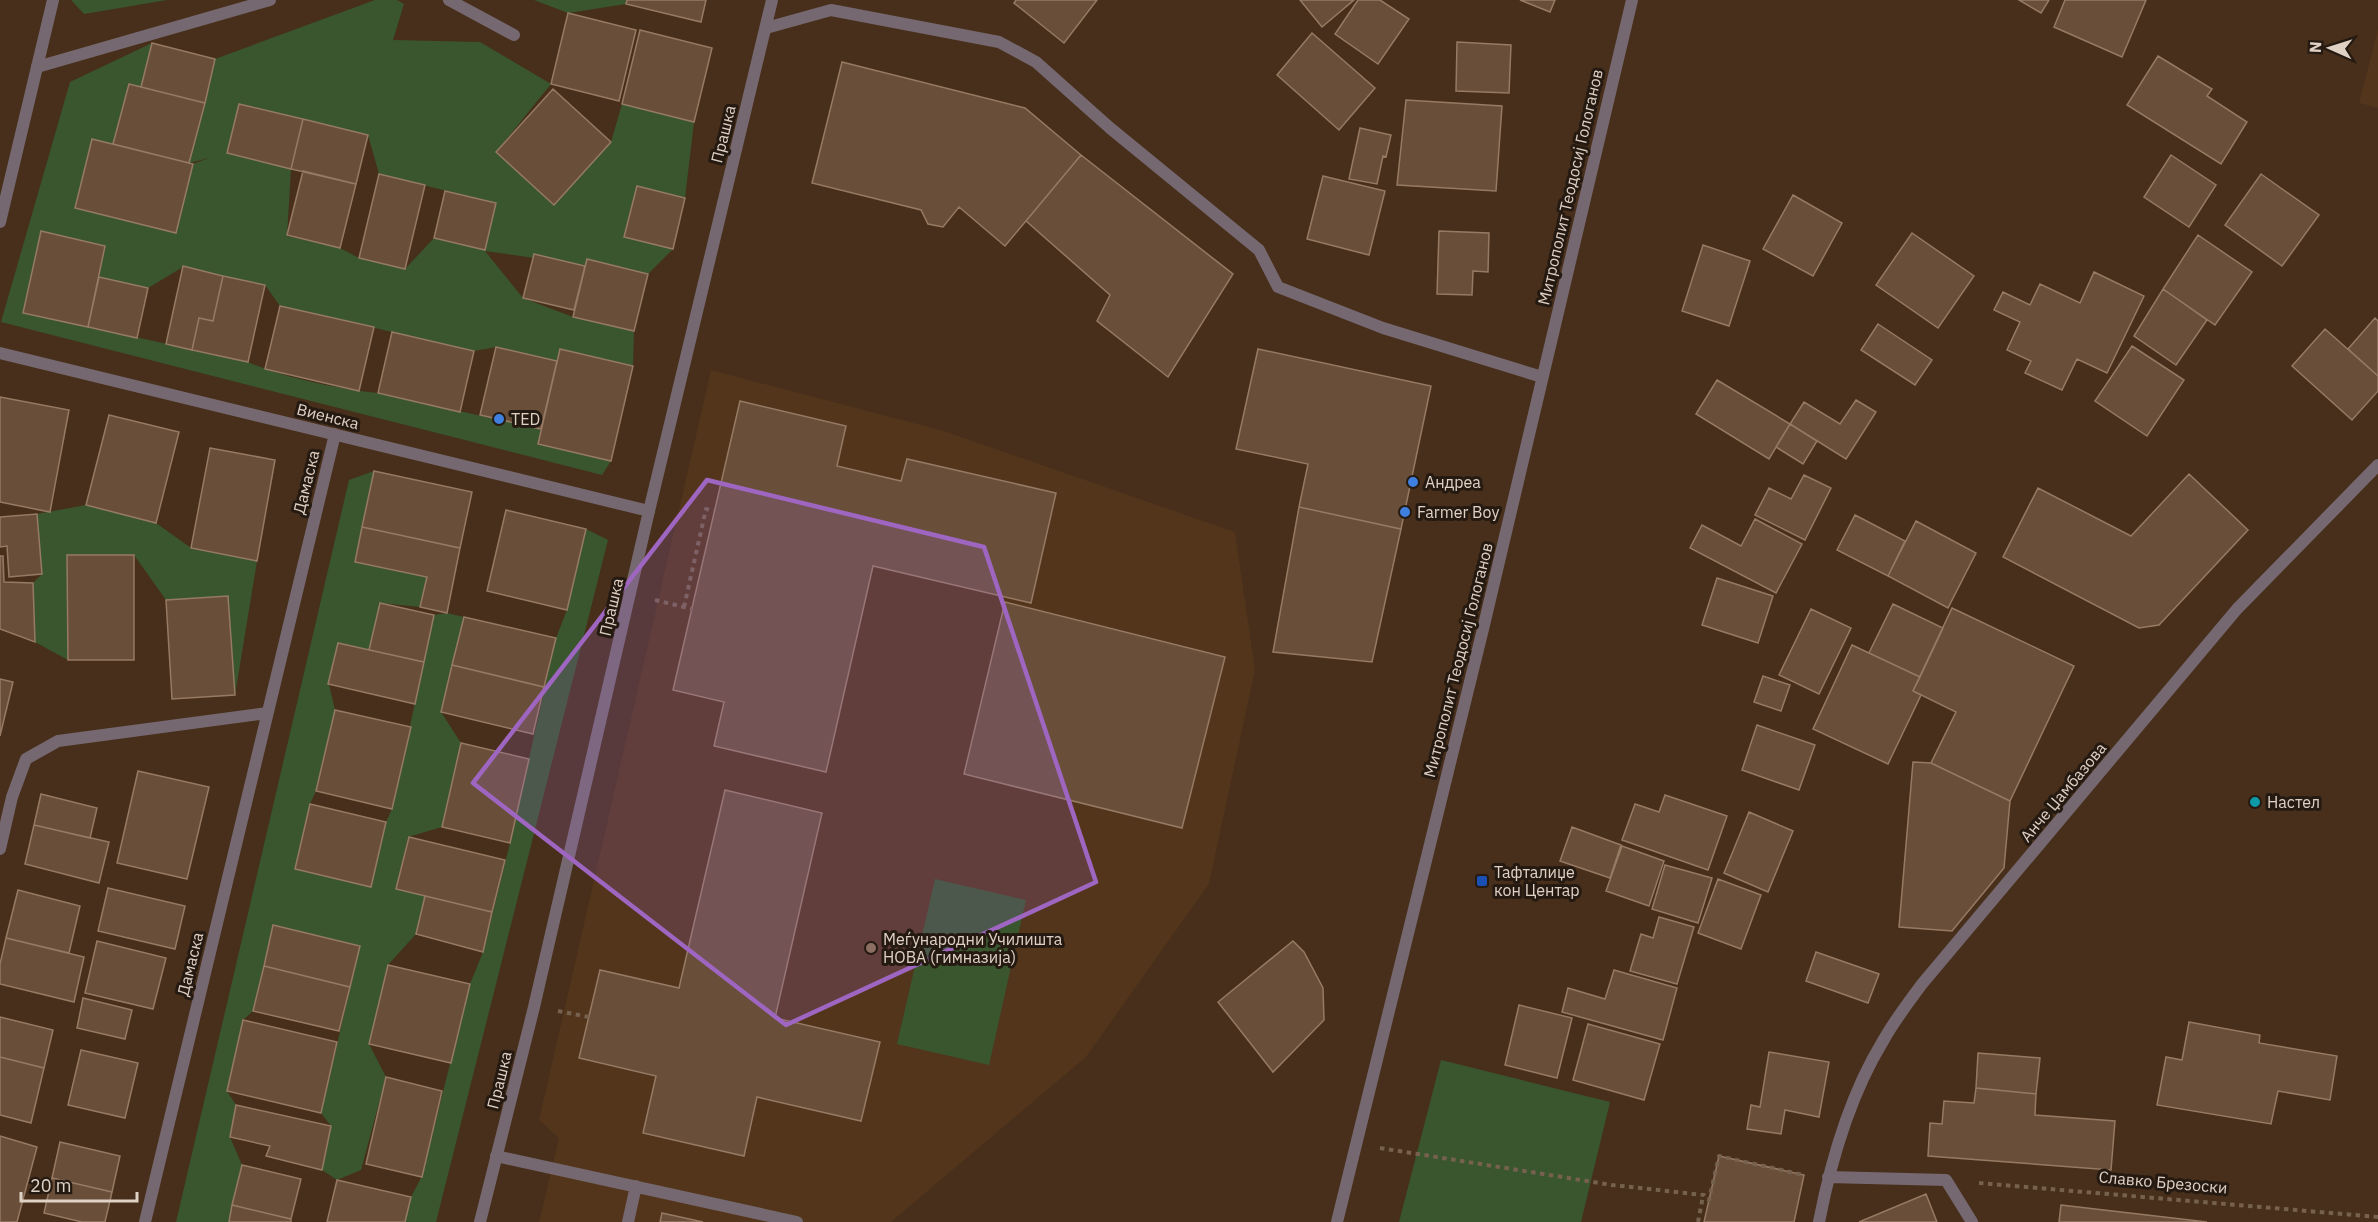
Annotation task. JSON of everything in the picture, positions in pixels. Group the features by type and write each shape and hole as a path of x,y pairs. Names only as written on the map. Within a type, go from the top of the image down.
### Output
{"street":[{"path":"0,222 53,0"},
{"path":"37,67 270,0"},
{"path":"448,0 514,35"},
{"name":"Прашка","path":"480,1222 772,0"},
{"name":"Митрополит Теодосиј Гологанов","path":"1337,1222 1484,625 1632,0"},
{"path":"766,28 831,10 999,42 1036,62 1110,128 1259,250 1278,287 1383,328 1542,377"},
{"name":"Виенска","path":"0,353 649,511"},
{"name":"Дамаска","path":"145,1222 334,434"},
{"name":"Анче Џамбазова","path":"1819,1222 1828,1177 1851,1108 1865,1075 1882,1042 1922,984 2237,609 2378,465"},
{"path":"0,849 12,797 26,759 58,741 267,713"},
{"path":"496,1156 797,1222"},
{"path":"1828,1177 1946,1180 1972,1222"},
{"path":"628,1222 636,1186"}],"path":[{"path":"684,607 706,509 714,511"},
{"path":"631,595 692,609"},
{"path":"1356,1144 1612,1185 1704,1195 1709,1200 1719,1156 1804,1175 1804,1186"},
{"name":"Славко Брезоски","path":"1946,1180 2378,1217"},
{"path":"1698,1222 1704,1195"}],"highlighted area":[{"path":"707,480 984,547 1096,882 786,1025 473,783"}],"shaded area":[{"path":"2378,29 2378,108 2359,103"},
{"path":"711,370 944,431 1235,532 1255,670 1209,884 1086,1057 891,1222 539,1222 559,1138 539,1120"}],"green space":[{"path":"71,0 167,0 84,14"},
{"path":"375,0 397,0 404,4 393,40 480,42 551,84 496,152 554,205 611,142 622,104 694,122 685,198 637,187 624,237 673,249 648,274 485,251 523,298 573,317 634,331 633,366 560,349 557,361 496,347 474,351 280,306 265,285 183,267 148,288 99,277 105,246 42,231 23,312 248,362 277,373 312,382 378,393 541,429 538,444 611,461 602,475 1,322 70,82 152,43 141,87 129,84 113,144 92,139 75,207 176,233 193,164 209,158 189,163 215,59","holes":["239,104 368,135 379,174 495,203 485,250 434,238 405,269 359,258 340,248 287,236 291,169 227,153"]},
{"path":"534,0 627,0 626,4 568,13"},
{"path":"374,471 355,561 427,577 420,607 380,603 369,650 338,643 329,684 335,710 316,791 310,804 371,887 386,822 392,809 434,615 447,613 464,617 441,712 461,743 442,827 408,837 396,889 425,896 416,934 388,965 369,1044 386,1077 361,1170 337,1180 322,1170 331,1126 321,1113 360,946 273,925 253,1011 243,1020 227,1091 236,1105 230,1137 242,1165 229,1222 176,1222 349,480"},
{"path":"86,505 156,523 191,548 257,561 235,695 228,596 166,600 134,555 68,555 68,660 35,642 33,583 42,574 37,514"},
{"path":"586,529 608,540 436,1222 405,1222 411,1197 422,1176 470,984 483,952 556,638 567,610"},
{"path":"935,879 1026,900 989,1065 897,1044"},
{"path":"1441,1060 1610,1102 1581,1222 1399,1222"}],"building":[{"path":"627,0 706,0 701,22 626,4"},
{"path":"1016,0 1097,0 1064,43 1014,3"},
{"path":"1300,0 1354,0 1322,27"},
{"path":"1358,0 1380,0 1409,19 1378,64 1335,34"},
{"path":"1520,0 1555,0 1550,12"},
{"path":"2019,0 2049,0 2041,13"},
{"path":"2065,0 2146,0 2122,57 2054,27"},
{"path":"568,13 636,30 619,101 551,84"},
{"path":"640,30 712,48 694,122 622,104"},
{"path":"1312,33 1375,88 1339,130 1277,75"},
{"path":"1457,42 1511,45 1509,93 1456,91"},
{"path":"152,43 215,59 205,103 141,87"},
{"path":"2158,56 2212,89 2207,96 2247,122 2221,164 2127,105"},
{"path":"842,62 1025,108 1081,155 1005,246 959,207 943,227 928,224 921,210 812,183"},
{"path":"129,84 205,103 189,163 113,144"},
{"path":"553,89 611,142 554,205 496,152"},
{"path":"1406,100 1502,106 1496,191 1397,185"},
{"path":"239,104 303,119 291,169 227,153"},
{"path":"303,119 368,135 356,184 291,169"},
{"path":"1360,128 1391,135 1386,157 1383,156 1377,184 1349,179"},
{"path":"92,139 193,164 176,233 75,208"},
{"path":"1081,155 1233,274 1168,377 1097,321 1110,295 1026,221"},
{"path":"2171,155 2216,185 2189,227 2144,197"},
{"path":"303,171 356,184 340,248 287,235"},
{"path":"379,174 425,185 405,269 359,258"},
{"path":"2261,174 2319,215 2282,266 2225,225"},
{"path":"1323,176 1385,191 1369,255 1307,239"},
{"path":"637,186 685,198 673,249 624,237"},
{"path":"445,191 496,203 485,250 434,238"},
{"path":"1793,195 1842,223 1813,276 1763,249"},
{"path":"41,231 105,246 88,327 23,313"},
{"path":"1439,231 1489,233 1488,272 1473,271 1472,295 1437,294"},
{"path":"1912,233 1974,276 1938,328 1876,285"},
{"path":"2198,235 2252,272 2215,325 2163,289"},
{"path":"1703,245 1750,261 1729,326 1682,311"},
{"path":"534,254 585,266 574,310 523,298"},
{"path":"587,259 648,274 634,331 573,317"},
{"path":"183,266 223,276 213,321 199,318 192,350 166,344"},
{"path":"2094,272 2144,296 2107,373 2077,359 2062,390 2025,373 2031,361 2007,350 2020,322 1994,310 2003,292 2030,305 2040,284 2080,303"},
{"path":"223,276 265,285 248,362 192,350 199,318 213,321"},
{"path":"99,277 148,288 137,338 88,327"},
{"path":"2163,289 2207,320 2176,365 2134,336"},
{"path":"280,306 374,327 359,391 265,369"},
{"path":"2375,318 2378,321 2378,376 2348,349"},
{"path":"1878,324 1932,360 1915,385 1861,350"},
{"path":"2325,329 2378,376 2378,391 2352,420 2292,366"},
{"path":"392,332 474,351 460,412 378,393"},
{"path":"2132,346 2184,380 2147,436 2095,401"},
{"path":"496,347 557,361 541,429 480,415"},
{"path":"560,349 633,366 611,461 538,444"},
{"path":"1258,349 1431,386 1401,529 1299,507 1308,464 1236,449"},
{"path":"1717,380 1790,424 1769,459 1696,414"},
{"path":"0,397 69,410 50,512 0,502"},
{"path":"1856,400 1876,412 1846,459 1790,424 1804,402 1840,424"},
{"path":"740,401 846,426 837,466 901,481 907,459 1056,493 1031,603 873,566 826,772 714,746 724,702 673,690"},
{"path":"109,415 179,432 156,523 86,505"},
{"path":"1790,424 1817,441 1803,464 1776,447"},
{"path":"210,448 275,460 257,561 191,548"},
{"path":"374,471 472,492 460,548 362,527"},
{"path":"2189,474 2248,530 2159,625 2139,628 2003,557 2038,488 2131,536"},
{"path":"1804,475 1831,488 1805,540 1755,515 1769,488 1791,499"},
{"path":"1299,507 1401,529 1372,662 1273,652"},
{"path":"506,510 586,529 567,610 487,591"},
{"path":"37,514 42,574 9,577 7,546 0,547 0,517"},
{"path":"1855,515 1905,541 1888,576 1837,550"},
{"path":"1755,519 1802,544 1776,593 1690,548 1702,525 1741,546"},
{"path":"1916,521 1976,553 1948,608 1888,576"},
{"path":"362,527 460,548 447,613 420,607 427,577 355,562"},
{"path":"67,555 134,555 134,660 68,660"},
{"path":"0,556 3,556 4,582 33,583 35,642 0,629"},
{"path":"1717,578 1773,596 1758,643 1702,625"},
{"path":"228,596 235,695 172,699 166,600"},
{"path":"1005,602 1225,657 1182,828 964,774"},
{"path":"380,603 434,615 424,662 369,650"},
{"path":"1893,604 1943,628 1920,677 1869,653"},
{"path":"1952,608 2074,666 2010,801 1931,763 1956,712 1913,691"},
{"path":"1811,609 1851,628 1819,694 1779,675"},
{"path":"464,617 556,638 544,687 452,665"},
{"path":"338,643 424,662 415,704 328,684"},
{"path":"1852,645 1920,677 1913,691 1921,695 1888,764 1813,729"},
{"path":"452,665 544,687 533,734 441,712"},
{"path":"1763,676 1790,685 1781,711 1754,702"},
{"path":"0,679 13,682 0,736"},
{"path":"335,710 411,727 392,809 316,791"},
{"path":"1757,725 1815,745 1799,790 1742,770"},
{"path":"461,743 529,759 510,843 442,827"},
{"path":"1913,762 1931,763 2010,801 2004,868 1952,931 1899,927"},
{"path":"138,771 209,787 187,879 117,863"},
{"path":"725,790 822,813 775,1018 880,1042 861,1121 757,1097 744,1156 643,1133 656,1076 579,1058 600,970 679,988"},
{"path":"41,794 97,808 90,838 34,825"},
{"path":"1665,795 1727,816 1708,870 1622,840 1635,804 1659,812"},
{"path":"310,804 386,822 371,887 295,869"},
{"path":"1749,812 1793,831 1768,892 1724,873"},
{"path":"34,825 109,842 99,883 25,864"},
{"path":"1572,827 1621,845 1610,878 1560,861"},
{"path":"409,837 505,860 492,912 396,889"},
{"path":"1622,846 1664,861 1649,906 1606,891"},
{"path":"1665,865 1712,878 1698,923 1652,909"},
{"path":"1718,879 1761,895 1741,949 1698,933"},
{"path":"108,888 185,906 175,949 98,931"},
{"path":"18,890 80,906 69,953 6,938"},
{"path":"425,896 492,912 483,952 416,934"},
{"path":"1659,917 1694,927 1677,984 1630,971 1641,934 1653,938"},
{"path":"273,925 360,946 350,987 264,966"},
{"path":"6,938 84,957 74,1002 0,984 0,964"},
{"path":"97,941 166,958 153,1009 85,993"},
{"path":"1293,941 1304,952 1323,988 1324,1020 1273,1072 1218,1002"},
{"path":"1816,952 1879,974 1868,1003 1806,981"},
{"path":"388,965 470,984 451,1063 369,1044"},
{"path":"264,966 350,987 339,1031 253,1011"},
{"path":"1614,970 1677,988 1663,1040 1562,1012 1568,988 1605,999"},
{"path":"83,998 132,1010 125,1039 77,1028"},
{"path":"1519,1005 1572,1018 1557,1078 1505,1065"},
{"path":"0,1017 53,1030 44,1068 0,1057"},
{"path":"243,1020 337,1042 321,1113 227,1091"},
{"path":"2189,1022 2260,1035 2259,1043 2337,1056 2330,1100 2278,1091 2271,1124 2157,1105 2166,1057 2182,1060"},
{"path":"1588,1024 1660,1044 1644,1100 1573,1080"},
{"path":"81,1050 138,1063 125,1118 68,1105"},
{"path":"1769,1052 1829,1062 1819,1117 1785,1110 1781,1134 1747,1129 1751,1105 1760,1107"},
{"path":"1978,1053 2040,1058 2036,1094 1976,1088"},
{"path":"0,1057 44,1068 31,1123 0,1115"},
{"path":"386,1077 442,1091 422,1177 366,1164"},
{"path":"1976,1088 2036,1094 2035,1115 2115,1121 2111,1170 1928,1156 1930,1123 1942,1124 1944,1101 1974,1103"},
{"path":"236,1105 331,1126 322,1170 266,1156 270,1146 230,1137"},
{"path":"0,1136 37,1147 17,1222 0,1222"},
{"path":"60,1142 120,1156 112,1192 52,1178"},
{"path":"1719,1156 1804,1175 1794,1222 1704,1222"},
{"path":"242,1165 301,1179 291,1219 232,1205"},
{"path":"52,1178 112,1192 105,1222 82,1222 44,1213"},
{"path":"337,1180 411,1197 405,1222 327,1222"},
{"path":"1926,1194 1937,1222 1859,1222"},
{"path":"232,1205 291,1219 291,1222 229,1222"},
{"path":"2061,1205 2207,1222 2059,1222"},
{"path":"662,1213 703,1222 660,1222"}],"place":[{"name":"TED","path":"499,419"},
{"name":"Андреа","path":"1413,482"},
{"name":"Farmer Boy","path":"1405,512"},
{"name":"Настел","path":"2255,802"},
{"name":"Тафталиџе кон Центар","path":"1482,881"},
{"name":"Меѓународни Училишта НОВА (гимназија)","path":"871,948"}]}
